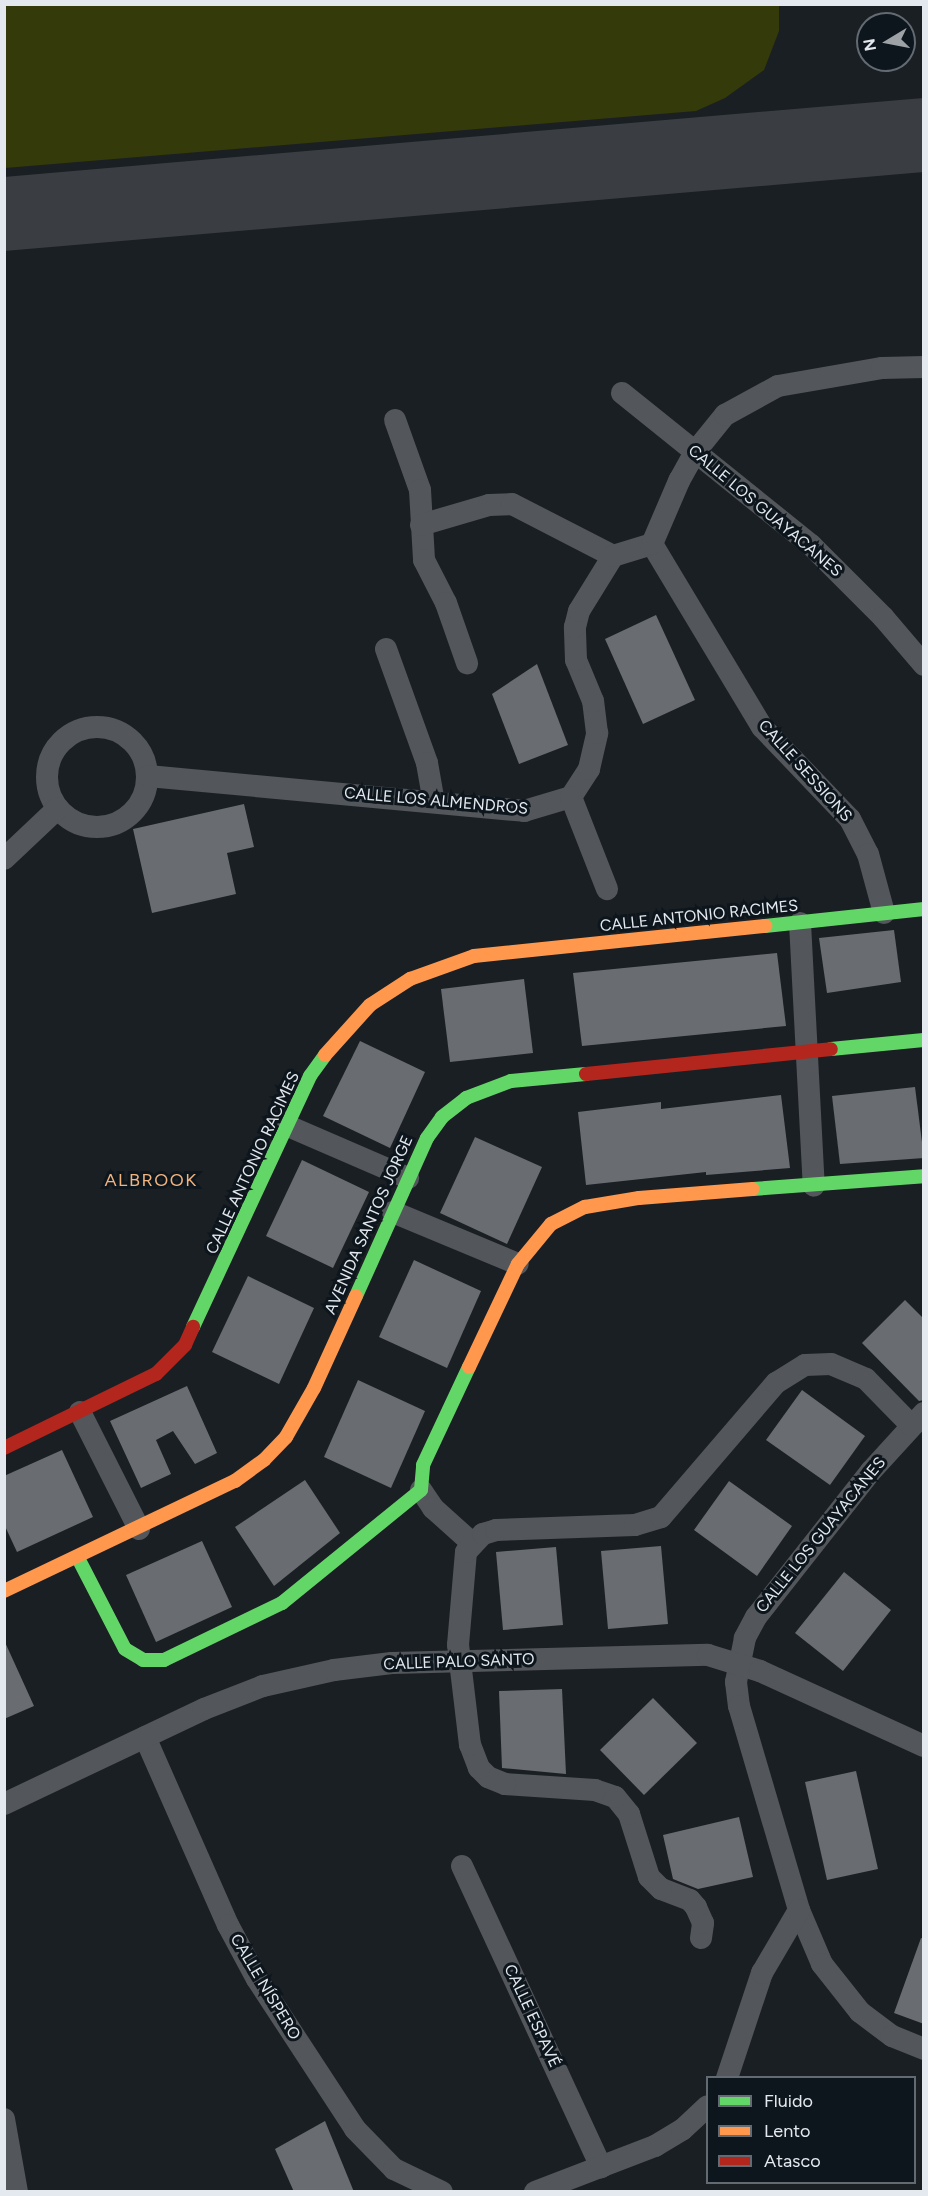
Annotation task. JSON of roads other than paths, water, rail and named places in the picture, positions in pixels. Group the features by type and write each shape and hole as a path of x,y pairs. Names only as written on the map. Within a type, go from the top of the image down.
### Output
{"street":[{"path":"607,889 571,797 590,769 597,733 593,701 576,660 575,627 585,598 613,556 652,544 695,452 725,415 778,386 882,368 924,367"},
{"name":"CALLE LOS GUAYACANES","path":"622,393 811,545 924,665"},
{"path":"395,420 420,490 424,560 446,603 467,663"},
{"path":"421,525 489,505 512,504 613,556"},
{"name":"CALLE SESSIONS","path":"652,544 762,727 850,819 868,854 884,913"},
{"path":"386,649 427,763 434,801"},
{"path":"88,727 105,727 135,744 147,776 139,805 114,824 84,826 58,808 47,776 50,759 58,744 88,727"},
{"name":"CALLE LOS ALMENDROS","path":"147,776 524,811 571,797"},
{"path":"4,859 58,808"},
{"name":"CALLE ANTONIO RACIMES","path":"4,1448 156,1374 185,1345 310,1076 335,1040 370,1005 410,979 474,956 924,909"},
{"path":"800,923 814,1186"},
{"name":"AVENIDA SANTOS JORGE","path":"4,1591 139,1529 235,1481 264,1460 286,1437 314,1388 408,1178 442,1117 466,1098 490,1086 924,1040"},
{"path":"288,1126 408,1178"},
{"path":"472,1543 433,1508 422,1490 423,1465 518,1263 551,1224 585,1206 639,1198 924,1176"},
{"path":"393,1212 518,1263"},
{"path":"701,1938 703,1923 696,1907 690,1900 661,1889 649,1877 628,1814 615,1797 595,1790 505,1784 488,1777 479,1768 470,1745 460,1662 462,1564 472,1543 496,1530 635,1525 661,1517 776,1383 805,1365 831,1364 866,1379 917,1419"},
{"path":"80,1412 139,1529"},
{"name":"CALLE LOS GUAYACANES","path":"917,1419 775,1590 745,1638 738,1662 739,1706 799,1910 822,1964 845,1997 872,2022 924,2049"},
{"path":"78,1558 124,1649 143,1660 164,1660 282,1603 422,1490"},
{"name":"CALLE PALO SANTO","path":"4,1804 230,1698 298,1677 369,1665 708,1655 738,1662 924,1746"},
{"name":"CALLE NÍSPERO","path":"145,1737 252,1970 335,2099 362,2139 387,2163 442,2192"},
{"name":"CALLE ESPAVÉ","path":"462,1866 601,2167"},
{"path":"728,2076 762,1973 799,1910"},
{"path":"535,2192 655,2146 682,2130 706,2108"},
{"path":"4,2119 17,2192"}],"district":[{"name":"ALBROOK","path":"151,1180"}]}
